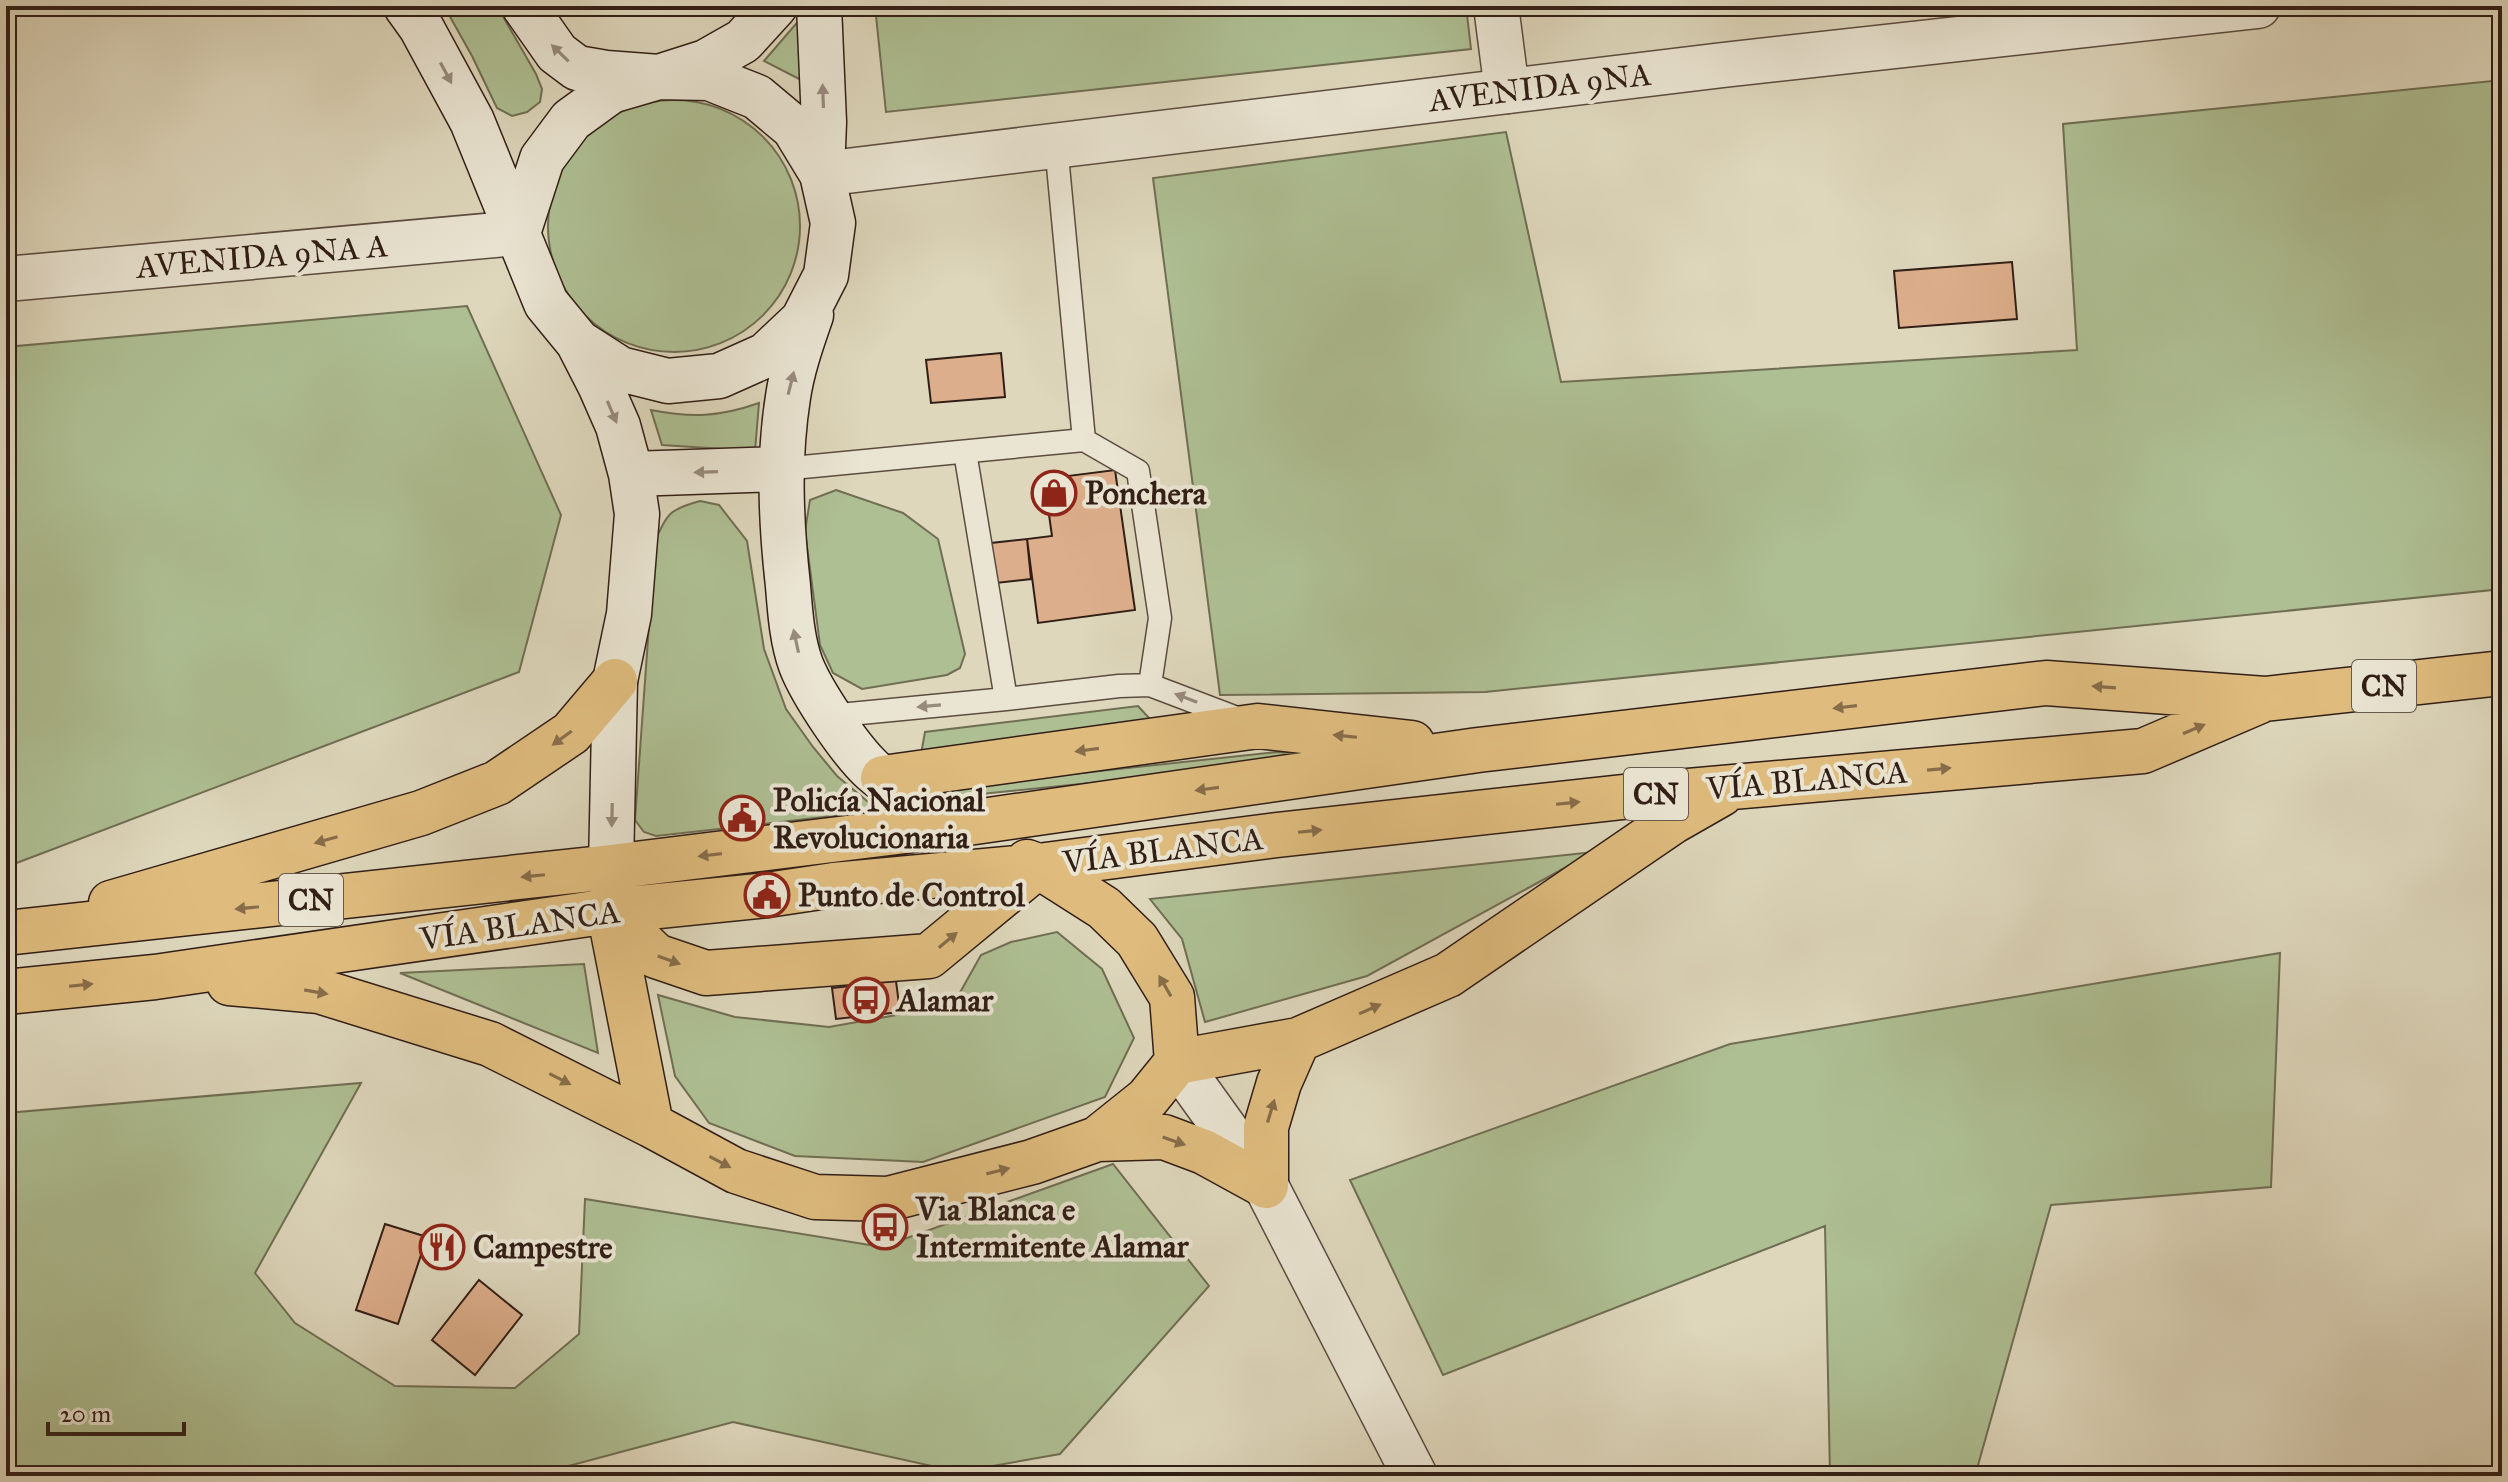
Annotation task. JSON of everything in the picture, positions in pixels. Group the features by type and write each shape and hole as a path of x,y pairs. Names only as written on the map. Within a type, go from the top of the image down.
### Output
{"highway":[{"name":"VÍA BLANCA","path":"8,933 611,867 954,825 1478,750 2046,683 2265,699 2502,673"},
{"path":"8,933 421,813 497,783 571,733 615,681"},
{"name":"VÍA BLANCA","path":"6,992 155,977 609,911 1038,866 1309,831 1733,787 2143,751 2265,699"},
{"path":"883,778 1258,726 1478,750"},
{"path":"1097,1139 1147,1099 1177,1062 1298,1040 1448,975 1672,822 1733,787"},
{"path":"954,825 994,852 1038,866 1104,908 1137,940 1172,997 1177,1062"},
{"path":"609,911 656,956 706,973 929,956 1038,866"},
{"path":"611,867 609,911 651,1125"},
{"path":"155,977 319,991 490,1044 736,1171 815,1197 888,1199 1032,1162 1097,1139 1164,1137 1204,1152 1266,1186 1266,1127 1279,1083 1298,1040"}],"main road":[{"path":"406,6 421,27 472,121 546,303 578,342 600,385 618,426 631,474 637,514 635,558 629,614 615,681 611,867"},
{"path":"524,6 557,53 577,68 606,73 709,78 757,97 794,128 822,174"},
{"path":"518,233 542,159 571,120 611,91 706,62 743,41 775,6"},
{"path":"819,6 824,122 822,174 833,223 826,275 801,345 788,396 781,524 791,617 801,664 829,716 871,769 910,799 954,825"},
{"path":"1496,6 1507,91"},
{"name":"AVENIDA 9NA","path":"822,174 1507,91 2258,6"},
{"name":"AVENIDA 9NA A","path":"6,279 518,233"},
{"path":"578,342 620,369 668,381 719,376 766,355 794,329 803,320 826,275"},
{"path":"631,474 782,469"},
{"path":"1177,1062 1266,1186 1415,1476"}],"lane":[{"path":"1056,145 1084,440"},
{"path":"782,469 1084,440 1138,471 1160,618 1150,685"},
{"path":"965,452 1006,699"},
{"path":"829,716 1150,685 1258,726"}],"green space":[{"path":"444,6 497,6 536,74 542,89 540,102 527,112 512,116 497,108"},
{"path":"875,6 1466,6 1471,49 886,112"},
{"path":"801,18 805,82 764,61"},
{"path":"2502,80 2502,589 1485,692 1220,695 1153,178 1506,132 1561,382 2077,350 2063,124"},
{"path":"674,100 722,110 744,121 763,137 779,156 790,178 800,226 790,274 779,296 763,315 744,331 722,342 674,352 626,342 604,331 585,315 569,296 558,274 548,226 558,178 569,156 585,137 604,121 626,110"},
{"path":"467,306 561,515 519,672 6,867 6,347"},
{"path":"759,403 755,451 662,445 651,410 705,415"},
{"path":"836,490 903,513 938,539 965,654 960,668 947,675 862,689 833,673 820,645 805,531 810,500"},
{"path":"700,501 719,505 747,541 764,649 786,709 837,776 879,811 656,836 644,832 635,820 655,542 670,514"},
{"path":"1138,706 1150,719 921,754 925,732"},
{"path":"1277,752 1350,757 942,798 940,788"},
{"path":"1594,852 1367,976 1205,1022 1182,939 1150,899"},
{"path":"1057,932 1102,969 1134,1038 1105,1097 923,1162 795,1156 709,1123 675,1076 658,995 735,1017 829,1027 953,1005 981,955 1011,942"},
{"path":"2280,953 2271,1187 2051,1205 1975,1476 1830,1476 1825,1226 1443,1375 1350,1180 1730,1044"},
{"path":"584,964 598,1053 400,973"},
{"path":"361,1083 255,1273 295,1323 395,1386 515,1388 579,1334 585,1199 882,1247 1113,1164 1209,1286 1060,1454 959,1472 733,1422 531,1476 6,1476 6,1113"}],"building":[{"path":"2012,262 2017,319 1899,328 1894,271"},
{"path":"1001,353 1005,397 931,403 926,360"},
{"path":"1115,470 1135,610 1038,623 1027,539 1052,536 1044,479"},
{"path":"1027,539 1031,579 978,585 973,545"},
{"name":"Alamar","path":"896,981 900,1012 836,1019 832,988"},
{"path":"385,1224 427,1237 398,1324 356,1310"},
{"path":"479,1280 522,1315 475,1375 432,1340"}],"place":[{"name":"Ponchera","path":"1054,493"},
{"name":"Policía Nacional Revolucionaria","path":"742,818"},
{"name":"Punto de Control","path":"767,895"},
{"name":"Alamar","path":"866,1000"},
{"name":"Via Blanca e Intermitente Alamar","path":"885,1227"},
{"name":"Campestre","path":"442,1247"}]}
